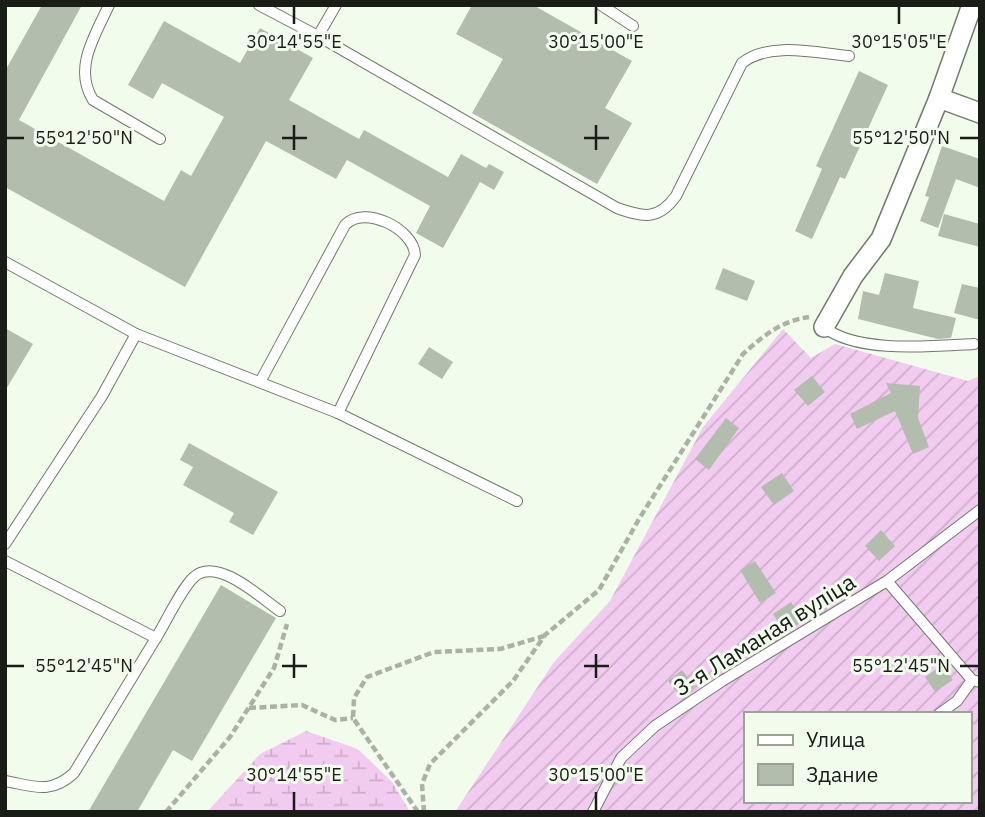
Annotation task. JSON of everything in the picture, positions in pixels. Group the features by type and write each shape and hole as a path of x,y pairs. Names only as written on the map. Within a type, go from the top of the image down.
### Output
{"street":[{"path":"827,321 853,276 881,239 939,98 972,5"},
{"path":"939,98 980,113"}],"lane":[{"path":"109,5 87,55 84,70 87,90 93,100 160,139"},
{"path":"259,5 318,36 617,208 644,216 662,211 676,196 741,63 749,57 777,50 849,56"},
{"path":"318,36 336,5"},
{"path":"601,5 634,26"},
{"path":"260,383 345,225 350,219 359,216 374,218 405,234 411,240 415,255 338,413"},
{"path":"5,262 136,334 338,413 517,501"},
{"path":"827,321 835,336 855,341 906,348 974,344"},
{"path":"5,544 102,396 136,334"},
{"name":"3-я Ламаная вуліца","path":"593,812 621,758 655,726 722,681 887,581 980,510"},
{"path":"5,561 156,638"},
{"path":"5,781 45,788 55,787 74,773 190,581 202,572 211,570 227,575 280,611"},
{"path":"887,581 976,681 942,712"}],"path":[{"path":"424,812 422,784 430,764 513,681 545,635 599,590 639,519 743,354 762,336 791,320 827,321"},
{"path":"166,812 230,737 274,668 288,627 280,611"},
{"path":"418,812 353,718 354,698 367,677 434,652 500,649 545,635"},
{"path":"248,708 302,705 335,720 353,718"}],"green space":[{"path":"783,329 811,358 835,344 968,381 980,376 980,812 455,812 554,662 610,601 703,427"},
{"path":"306,731 358,749 393,783 410,812 207,812 260,754"}],"building":[{"path":"42,5 82,5 19,120 164,201 181,170 191,176 224,117 162,83 153,99 128,85 164,21 240,63 260,28 313,58 289,100 359,139 364,130 448,177 461,154 486,168 489,164 504,172 494,190 480,182 443,248 416,233 430,206 347,160 336,179 266,141 185,287 5,187 5,71"},
{"path":"472,5 533,5 632,61 605,108 632,123 597,184 472,113 503,59 456,34"},
{"path":"859,71 888,85 845,179 840,177 812,239 795,231 822,169 816,166"},
{"path":"942,146 980,159 980,188 956,179 938,228 920,221 929,197 925,196"},
{"path":"944,214 980,224 980,247 938,236"},
{"path":"723,268 755,281 747,301 715,289"},
{"path":"885,273 919,281 913,308 956,318 951,338 938,339 858,319 863,291 879,295"},
{"path":"962,284 980,288 980,320 954,313"},
{"path":"5,328 33,344 5,391"},
{"path":"429,347 453,362 442,379 418,364"},
{"path":"812,376 825,392 808,406 794,390"},
{"path":"886,383 920,386 918,418 929,447 913,454 895,411 857,429 850,414 891,393"},
{"path":"726,418 739,428 709,470 695,459"},
{"path":"189,443 278,492 253,535 229,522 234,513 183,485 193,467 180,460"},
{"path":"782,473 794,491 774,505 761,487"},
{"path":"881,530 895,546 879,561 865,546"},
{"path":"755,561 776,593 760,603 740,570"},
{"path":"221,585 276,618 192,761 173,750 137,812 88,812"},
{"path":"791,602 804,621 785,633 773,614"},
{"path":"942,665 953,680 935,692 925,677"},
{"path":"682,670 695,686 681,697 668,681"}]}
